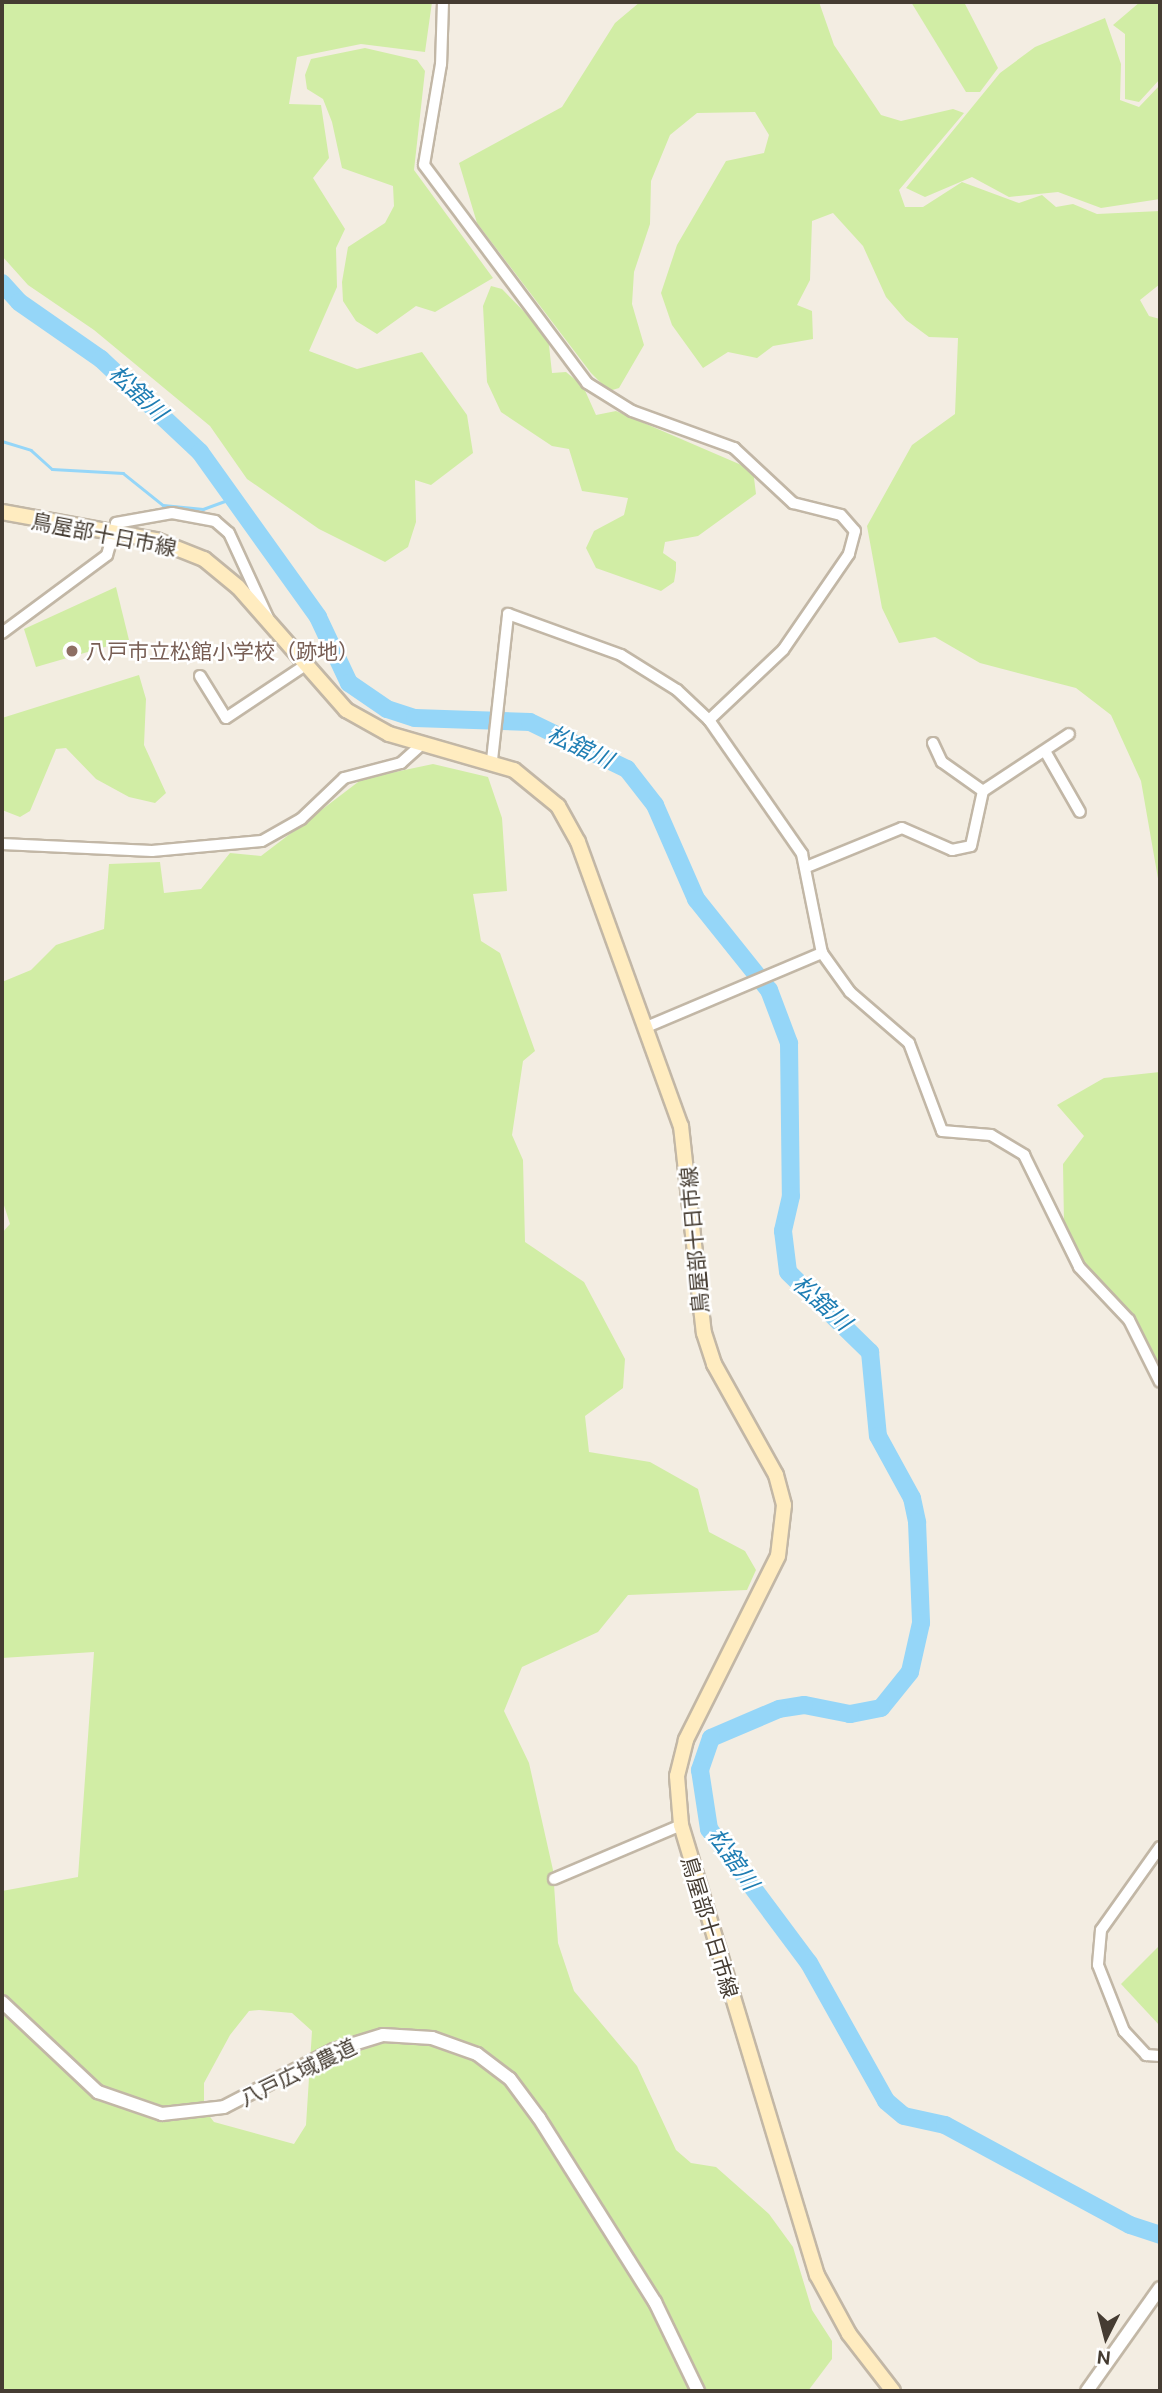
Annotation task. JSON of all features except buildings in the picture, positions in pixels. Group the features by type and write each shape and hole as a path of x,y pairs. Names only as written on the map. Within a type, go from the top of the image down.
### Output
{"main road":[{"name":"鳥屋部十日市線","path":"2,512 111,534 156,540 204,559 272,629 303,666 363,722 421,745 492,760 537,785 558,806 578,842 649,1026 681,1126 704,1333 714,1364 776,1475 785,1505 778,1556 686,1740 677,1776 681,1825 817,2275 836,2315 893,2391"}],"street":[{"path":"443,2 441,64 424,166 587,383 621,406 734,448 793,503 841,515 855,531 849,554 783,650 709,720"},
{"path":"2,633 98,563 116,523 161,514 215,521 251,570 272,629"},
{"path":"492,760 503,625 509,614 518,613 659,676 709,720 809,866 822,953 850,992 909,1043 942,1131 990,1135 1024,1155 1079,1268 1129,1320 1160,1382"},
{"path":"200,676 226,718 303,666"},
{"path":"809,866 902,828 962,850 977,837 983,791 1069,734"},
{"path":"933,743 942,762 983,791"},
{"path":"2,844 152,851 262,841 301,819 344,778 401,763 421,745"},
{"path":"1045,751 1080,812"},
{"path":"649,1026 822,953"},
{"path":"554,1879 681,1825"},
{"path":"1160,1847 1101,1930 1098,1965 1104,1994 1124,2031 1146,2055 1160,2056"},
{"name":"八戸広域農道","path":"2,2002 98,2092 162,2114 224,2107 334,2050 383,2035 432,2038 477,2054 510,2079 539,2118 648,2290 698,2391"},
{"path":"1087,2391 1160,2288"}],"green space":[{"path":"2,2 432,2 425,52 361,44 297,57 289,104 321,105 329,158 313,178 345,229 336,248 337,287 309,351 357,369 422,352 467,415 473,453 431,485 415,480 416,522 408,547 385,562 319,529 247,479 210,426 94,330 28,285 2,256"},
{"path":"640,2 819,2 834,45 881,115 901,121 953,109 964,113 899,190 905,207 923,207 962,182 1019,203 1042,195 1056,207 1073,204 1097,214 1160,211 1160,284 1140,300 1149,316 1160,319 1160,890 1141,781 1111,715 1076,688 980,663 935,637 899,643 882,608 867,526 912,445 955,414 958,338 929,337 906,320 886,297 863,246 833,213 812,221 810,280 797,305 812,311 813,339 773,346 757,358 728,352 703,368 672,325 661,293 677,245 726,161 764,153 769,135 755,112 697,113 670,135 651,181 650,224 634,272 632,304 644,345 619,388 609,391 591,373 477,223 459,163 562,107 615,23"},
{"path":"911,2 964,2 998,68 980,92 966,92"},
{"path":"1140,2 1160,2 1160,79 1139,102 1125,99 1125,34 1113,25"},
{"path":"1105,18 1121,64 1120,100 1139,107 1160,85 1160,199 1101,208 1058,192 1009,197 972,177 925,197 906,188 1000,73 1035,47"},
{"path":"365,48 417,60 425,71 414,170 493,278 435,312 416,306 377,334 356,321 343,301 342,282 348,247 385,223 394,206 393,186 342,168 332,122 323,99 307,89 305,75 311,59"},
{"path":"491,286 502,289 548,336 552,373 566,372 583,386 596,415 616,411 753,470 756,494 698,536 665,542 663,553 676,562 676,570 674,582 661,591 596,568 586,548 594,531 624,515 628,498 582,491 569,449 552,446 501,412 487,382 483,306"},
{"path":"116,587 129,640 36,667 24,629"},
{"path":"139,675 146,699 144,745 166,793 155,803 129,797 96,779 66,748 56,749 30,811 20,817 2,810 2,718"},
{"path":"433,764 488,777 502,818 507,891 473,894 481,941 500,953 535,1051 523,1061 512,1135 523,1160 525,1242 584,1282 625,1359 623,1388 585,1416 589,1452 650,1462 698,1489 709,1532 745,1551 756,1570 747,1590 628,1595 598,1632 522,1667 504,1711 529,1763 553,1870 558,1943 574,1991 637,2066 676,2150 691,2163 716,2167 769,2214 793,2247 812,2310 832,2341 832,2359 808,2391 2,2391 2,1891 78,1877 94,1652 2,1658 2,1233 10,1224 2,1199 2,982 31,970 56,945 104,929 109,864 160,862 164,893 201,889 230,853 261,856 362,779","holes":["249,2011 292,2013 312,2031 306,2125 294,2144 214,2122 204,2109 204,2083 230,2035"]},
{"path":"1160,1072 1160,1375 1076,1254 1064,1224 1063,1164 1084,1136 1057,1105 1104,1078"},
{"path":"1160,1945 1160,2026 1121,1984"}],"waterway":[{"name":"松舘川","path":"2,283 19,302 101,359 200,452 318,617 349,683 387,709 415,718 530,722 627,769 655,805 696,899 769,990 789,1043 791,1196 783,1231 788,1272 870,1352 878,1436 912,1498 917,1522 921,1623 910,1672 881,1708 850,1714 804,1705 779,1709 711,1738 700,1770 709,1829 809,1963 886,2101 904,2116 945,2125 1130,2225 1160,2235"},
{"path":"2,441 31,450 52,469 123,473 163,505 203,509 234,498"}],"place":[{"name":"八戸市立松館小学校（跡地）","path":"72,651"}]}
